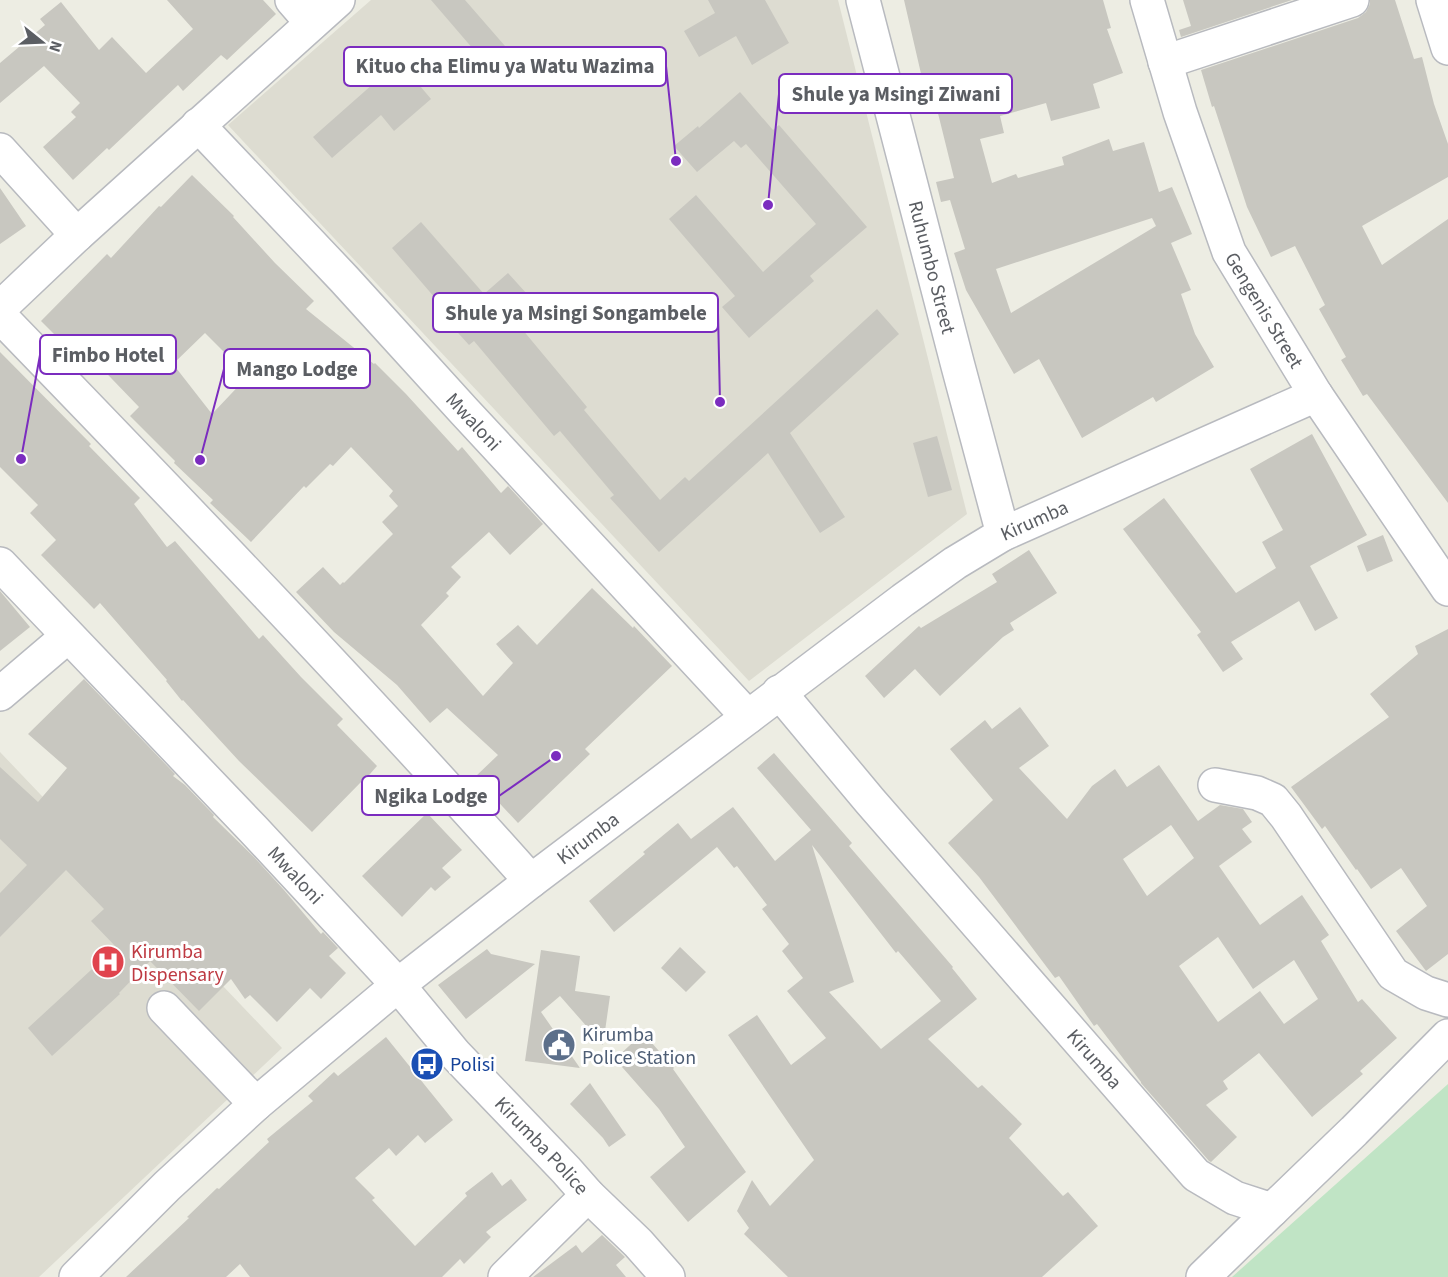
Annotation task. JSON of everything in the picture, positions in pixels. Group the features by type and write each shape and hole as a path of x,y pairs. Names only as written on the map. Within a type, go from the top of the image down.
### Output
{"street":[{"path":"0,308 198,125 302,12 338,0"},
{"name":"Ruhumbo Street","path":"863,0 1003,534"},
{"name":"Gengenis Street","path":"1147,0 1180,112 1229,252 1316,395 1448,589"},
{"path":"1165,62 1353,0"},
{"path":"1433,0 1448,48"},
{"name":"Mwaloni","path":"198,125 344,279 748,717"},
{"path":"0,150 77,235"},
{"path":"0,316 333,663 531,881"},
{"name":"Kirumba","path":"399,985 779,692 955,563 1003,534 1316,395"},
{"name":"Mwaloni","path":"0,564 399,985"},
{"path":"0,694 68,636"},
{"name":"Kirumba","path":"779,692 870,801 1196,1175 1235,1198 1272,1210"},
{"path":"1215,785 1257,793 1273,800 1392,974 1426,993 1448,1000"},
{"path":"76,1277 167,1186 256,1104 399,985"},
{"name":"Kirumba Police","path":"399,985 455,1054 588,1195 505,1277"},
{"path":"164,1008 256,1104"},
{"path":"1203,1277 1354,1131 1448,1036"},
{"path":"588,1195 668,1277"}],"shaded area":[{"path":"371,0 838,0 967,514 749,681 228,125"},
{"path":"0,752 282,1048 39,1277 0,1277"}],"green space":[{"path":"1448,1084 1448,1277 1232,1277"}],"building":[{"path":"167,0 263,0 276,14 227,60 221,55 183,91 178,85 109,150 107,148 73,180 43,147 76,117 71,112 80,103 44,66 0,103 0,63 45,25 40,19 61,2 99,50 112,37 146,73 193,29"},
{"path":"431,0 465,0 524,68 504,85"},
{"path":"708,0 765,0 789,43 752,65 736,36 699,57 684,31 715,13"},
{"path":"904,0 1103,0 1111,28 1107,29 1123,73 1093,84 1100,108 1051,121 1046,103 1000,116 1004,133 980,139 992,183 1016,174 1018,178 1064,165 1062,157 1109,139 1113,151 1144,142 1159,192 1172,187 1192,234 1171,243 1191,290 1181,294 1195,334 1214,367 1156,402 1153,397 1082,438 1039,359 1014,374 966,290 954,253 965,249 950,200 941,202 936,182 954,178 932,89 925,91","holes":["1152,218 1156,226 1011,313 996,269"]},
{"path":"1183,0 1292,0 1181,37 1179,30 1191,26"},
{"path":"1370,0 1395,0 1414,59 1422,57 1434,104 1448,144 1448,177 1362,226 1382,265 1448,219 1448,503 1367,394 1363,396 1341,360 1346,357 1319,309 1325,305 1295,246 1271,257 1247,207 1201,70 1358,18 1366,12"},
{"path":"399,61 431,99 394,131 381,115 332,158 313,137"},
{"path":"740,92 773,130 779,125 867,227 810,276 814,281 749,338 722,307 735,296 669,219 696,195 763,272 816,224 746,144 741,148 734,141 697,172 674,146 698,126 699,128"},
{"path":"192,175 314,301 306,309 375,363 458,451 462,447 501,493 508,486 543,524 510,555 489,532 451,567 461,577 446,593 449,596 421,625 483,696 513,663 496,644 518,625 537,645 592,588 633,628 634,626 672,666 585,749 590,754 518,823 475,777 498,755 447,708 430,723 397,685 334,632 296,592 323,567 340,585 344,583 393,534 382,522 398,506 389,496 393,491 351,447 333,466 330,464 306,488 304,486 251,542 210,503 213,500 130,416 139,407 85,351 78,358 41,321 107,254 111,258 159,206 161,207","holes":["205,333 248,376 212,414 173,364"]},
{"path":"0,188 26,226 0,244"},
{"path":"421,222 484,294 508,273 527,294 507,311 587,407 584,410 660,500 685,477 689,481 877,309 899,334 790,433 845,517 820,533 768,453 659,552 610,498 614,495 560,431 554,436 474,341 469,345 450,324 454,320 392,248"},
{"path":"0,352 91,444 89,446 140,498 134,504 167,547 175,541 259,639 263,635 343,719 337,725 377,766 312,832 239,761 182,701 167,680 100,603 94,609 41,555 56,540 30,513 38,505 0,467"},
{"path":"1312,434 1367,535 1310,566 1338,618 1315,631 1299,601 1231,642 1243,659 1223,672 1197,635 1201,632 1123,529 1164,498 1236,593 1276,568 1262,542 1283,530 1250,469"},
{"path":"937,436 952,490 928,497 913,443"},
{"path":"1383,535 1393,561 1367,572 1357,546"},
{"path":"1029,550 1057,593 1010,623 1014,630 1003,637 940,696 915,669 884,698 865,676 919,626 921,628 997,582 992,574"},
{"path":"0,591 30,627 0,651"},
{"path":"1448,629 1448,954 1426,971 1396,931 1427,906 1401,868 1371,889 1325,826 1322,829 1291,787 1389,717 1370,694 1418,654 1415,646"},
{"path":"84,679 175,774 173,776 185,785 214,815 213,817 254,857 321,934 323,932 338,948 329,956 346,973 321,999 310,988 277,1022 250,995 245,999 231,979 199,1011 150,961 120,994 52,1056 28,1028 116,947 91,921 104,909 66,870 0,937 0,893 27,865 0,839 0,767 38,802 67,768 28,734"},
{"path":"1020,707 1049,746 1019,768 1067,819 1092,786 1115,769 1127,787 1159,765 1198,821 1220,805 1243,809 1252,822 1242,829 1252,842 1219,866 1260,925 1302,895 1329,935 1321,941 1358,1002 1362,999 1397,1038 1360,1071 1363,1074 1312,1117 1259,1053 1223,1081 1228,1089 1206,1105 1237,1137 1211,1162 1209,1161 1141,1083 1097,1024 1094,1026 1059,976 1055,978 979,877 948,843 993,800 950,749 985,720 992,729","holes":["1171,825 1194,858 1147,896 1123,859","1218,937 1253,989 1294,960 1318,999 1284,1024 1260,991 1218,1022 1179,966"]},
{"path":"774,753 852,843 849,846 953,967 977,999 928,1039 978,1088 982,1085 1022,1124 1009,1138 1063,1196 1068,1192 1098,1226 1042,1277 788,1277 744,1234 749,1228 737,1211 752,1180 770,1206 814,1160 728,1035 757,1015 791,1065 826,1038 787,991 803,978 782,951 789,944 762,909 767,905 737,866 734,868 717,847 614,932 589,901 678,823 691,839 733,807 775,861 811,830 757,768","holes":["812,845 896,953 898,951 941,1001 881,1049 829,992 854,982"]},
{"path":"427,813 462,850 442,868 451,877 435,891 431,887 402,917 362,876"},
{"path":"680,947 706,972 686,992 661,968"},
{"path":"487,949 491,954 535,964 466,1019 438,985"},
{"path":"541,950 580,956 575,991 610,996 603,1045 560,996 541,1012 580,1068 525,1061"},
{"path":"643,1033 674,1068 746,1172 688,1222 650,1177 685,1147 659,1109 615,1059"},
{"path":"386,1037 453,1120 425,1143 418,1135 396,1156 389,1148 355,1178 375,1198 372,1200 415,1246 467,1196 465,1193 492,1172 502,1186 511,1179 527,1200 486,1232 491,1237 464,1264 460,1259 442,1277 250,1277 240,1264 226,1277 126,1277 189,1218 187,1217 217,1188 219,1189 269,1142 267,1139 313,1101 308,1096 334,1072 338,1076"},
{"path":"590,1083 626,1135 609,1147 570,1104"},
{"path":"602,1235 625,1257 616,1265 626,1277 533,1277 576,1245 582,1253"}],"place":[{"name":"Kituo cha Elimu ya Watu Wazima","path":"676,161"},
{"name":"Shule ya Msingi Ziwani","path":"768,205"},
{"name":"Shule ya Msingi Songambele","path":"720,402"},
{"name":"Fimbo Hotel","path":"21,459"},
{"name":"Mango Lodge","path":"200,460"},
{"name":"Ngika Lodge","path":"556,756"},
{"name":"Kirumba Dispensary","path":"108,962"},
{"name":"Kirumba Police Station","path":"559,1045"},
{"name":"Polisi","path":"427,1064"}]}
